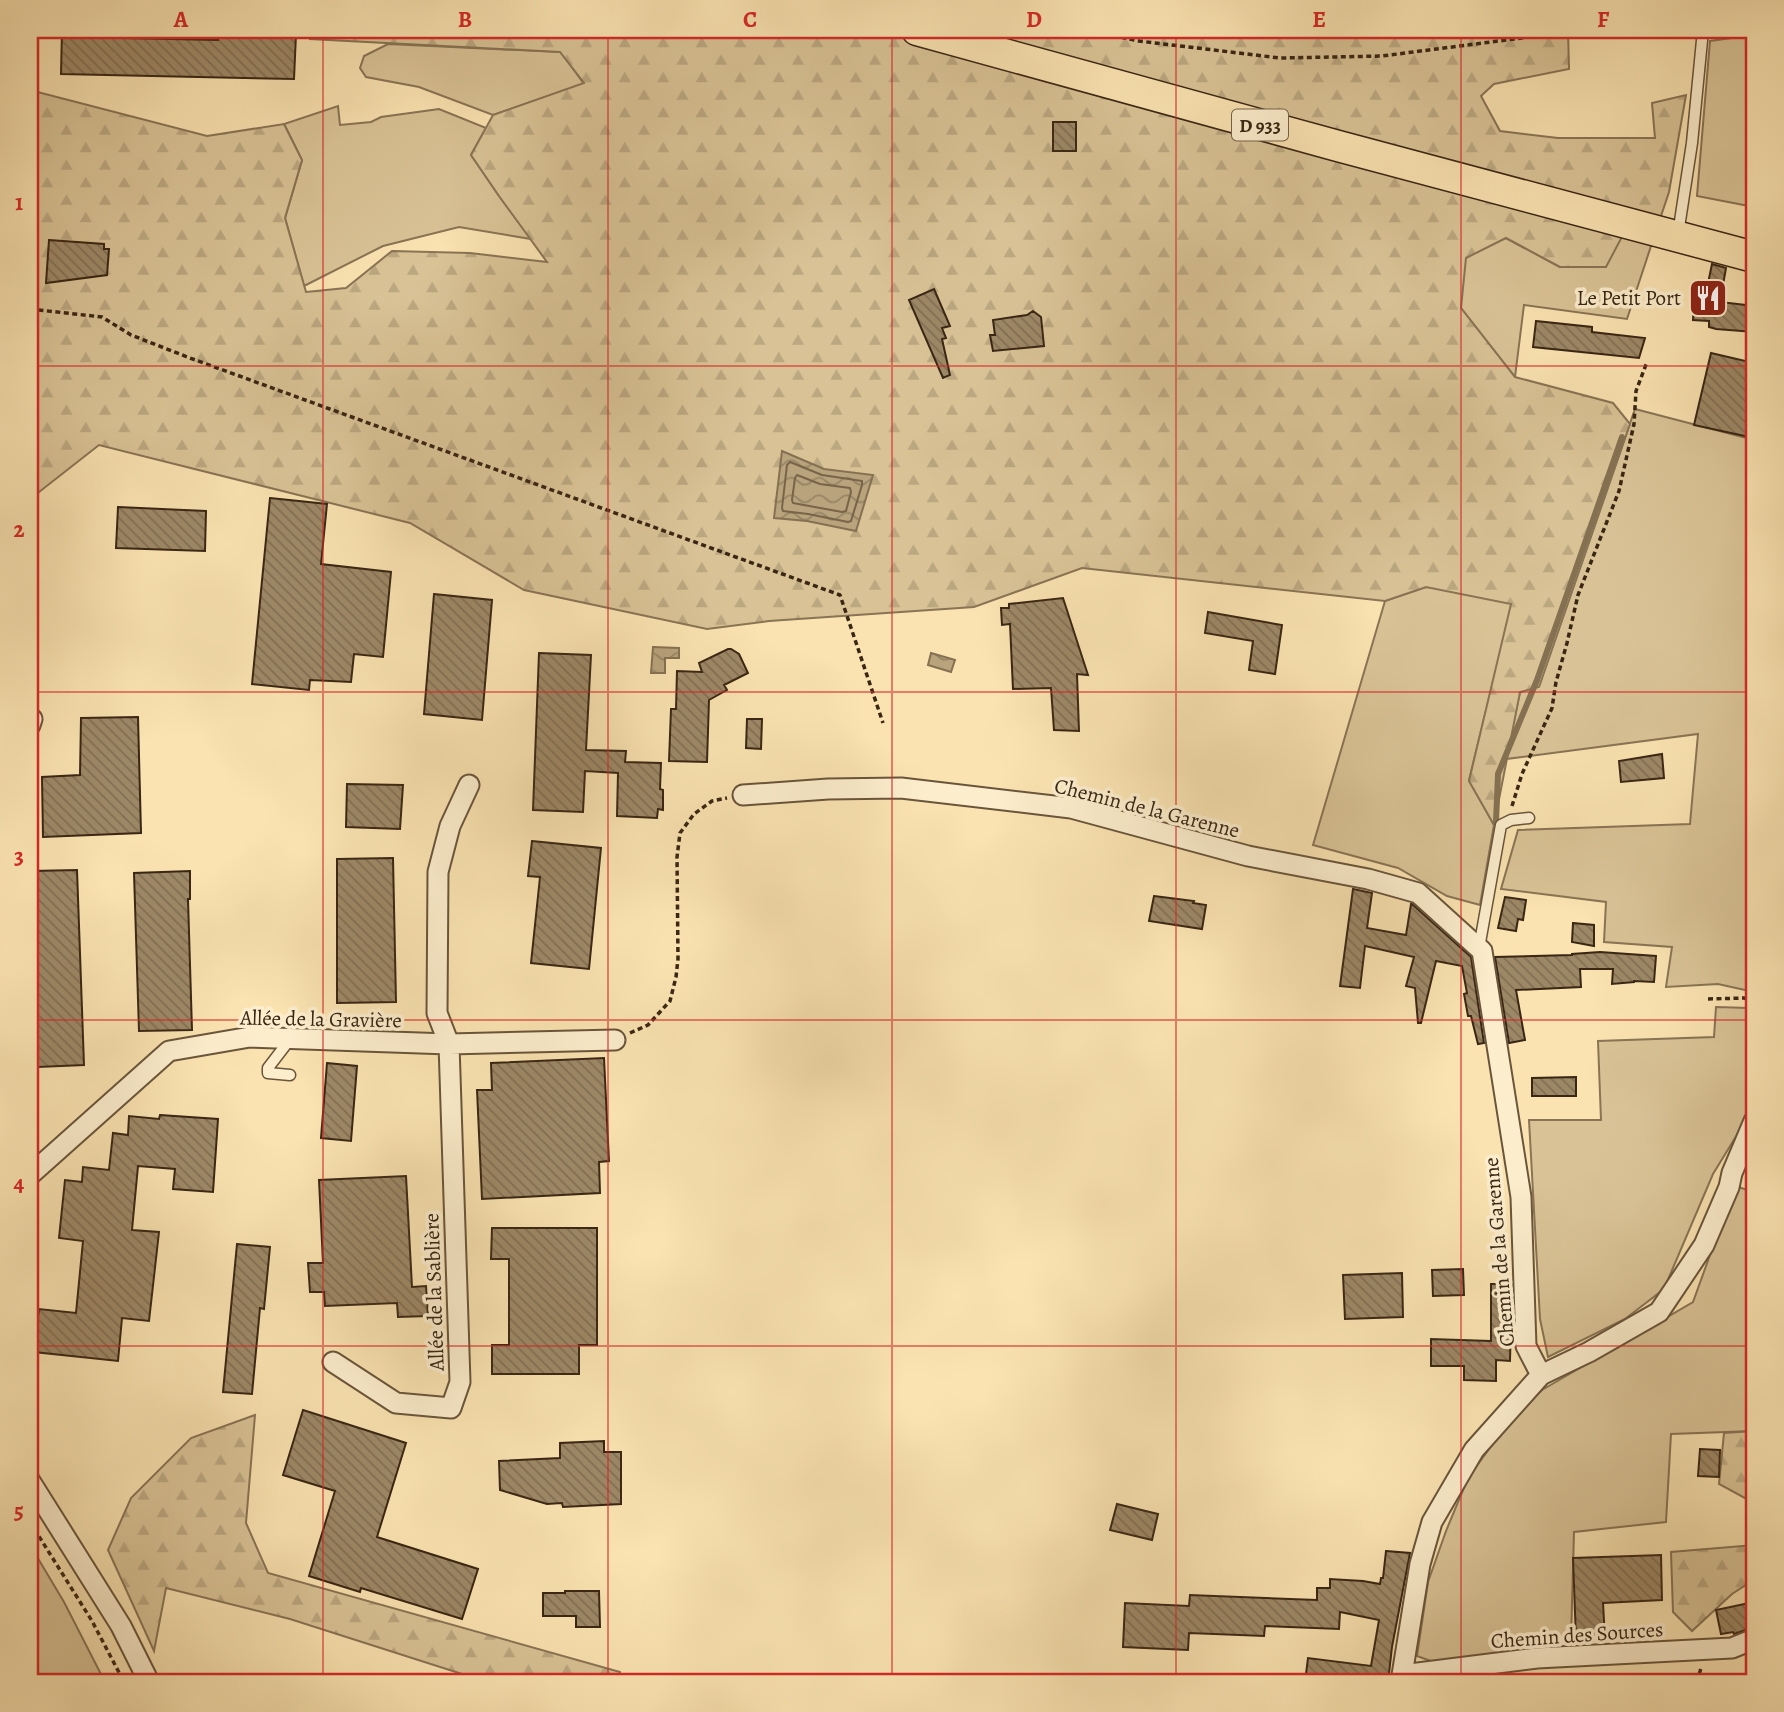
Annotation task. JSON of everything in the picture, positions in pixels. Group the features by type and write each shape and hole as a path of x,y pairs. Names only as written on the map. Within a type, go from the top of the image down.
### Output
{"main road":[{"name":"D 933","path":"917,30 1754,257"}],"street":[{"path":"470,785 450,826 438,872 437,1013 449,1044 615,1040"},
{"name":"Chemin de la Garenne","path":"743,795 828,789 901,788 1071,808 1248,856 1368,879 1418,893 1482,951 1521,1197 1526,1346 1541,1375"},
{"name":"Allée de la Gravière","path":"30,1175 169,1051 250,1037 449,1044"},
{"name":"Allée de la Sablière","path":"333,1362 396,1403 451,1408 460,1382 449,1044"},
{"path":"1403,1679 1420,1564 1432,1522 1474,1450 1541,1375 1589,1352 1659,1312 1704,1245 1754,1121"},
{"path":"30,1481 121,1626 149,1682"},
{"name":"Chemin des Sources","path":"1403,1679 1537,1658 1731,1648 1754,1639"}],"lane":[{"path":"1678,236 1692,143 1703,30"},
{"path":"1479,948 1502,825 1529,818"},
{"path":"290,1075 268,1073 268,1068 291,1038"}],"path":[{"path":"1088,30 1139,41 1280,58 1382,56 1584,30"},
{"path":"30,309 102,317 131,335 190,358 840,595 883,723"},
{"path":"1507,822 1522,774 1552,708 1577,595 1619,491 1634,424 1636,391 1647,362"},
{"path":"615,1040 648,1025 670,1001 678,958 677,857 680,834 694,814 712,801 743,795"},
{"path":"1708,999 1744,998 1754,1001"},
{"path":"30,1522 92,1621 124,1682"}],"green space":[{"path":"310,30 1568,30 1569,69 1494,84 1481,96 1500,131 1558,138 1655,138 1652,103 1686,95 1669,192 1659,222 1625,231 1606,267 1560,267 1506,238 1466,258 1461,308 1515,377 1613,403 1630,424 1539,687 1520,692 1494,825 1469,781 1511,604 1426,587 1385,601 1082,568 974,607 769,621 707,629 524,590 410,523 99,445 30,498 30,90 207,136 284,124 302,160 285,218 306,292 346,288 392,251 470,253 547,262 471,155 493,115 584,83 560,52 310,39"},
{"path":"1754,35 1754,207 1697,196 1710,41"},
{"path":"388,44 561,52 584,84 493,115 419,87 366,77 360,68 364,56"},
{"path":"338,106 340,125 439,109 486,128 471,155 531,239 459,227 383,246 304,286 285,218 302,160 284,124"},
{"path":"1625,231 1652,243 1627,319 1524,305 1515,377 1461,308 1431,256 1506,238 1560,267"},
{"path":"1635,409 1754,440 1754,992 1718,984 1666,987 1672,947 1604,942 1606,902 1501,889 1518,830 1690,824 1698,734 1506,759 1520,692 1539,686"},
{"path":"1426,587 1515,592 1469,780 1494,825 1480,905 1447,896 1398,868 1313,845 1385,601"},
{"path":"1716,1007 1749,1008 1754,1011 1754,1102 1743,1125 1713,1174 1664,1289 1625,1319 1548,1357 1540,1319 1529,1120 1601,1120 1598,1041 1714,1037"},
{"path":"1735,1186 1754,1192 1754,1431 1671,1434 1666,1522 1574,1532 1571,1640 1439,1664 1417,1656 1428,1582 1468,1478 1513,1416 1542,1390 1693,1302"},
{"path":"255,1415 246,1523 268,1573 620,1672 620,1682 487,1682 290,1619 166,1588 154,1651 108,1550 131,1498 191,1438"},
{"path":"1754,1431 1754,1503 1719,1484 1724,1433"},
{"path":"30,1545 64,1602 105,1682 30,1682"},
{"path":"1754,1545 1754,1581 1732,1594 1692,1631 1673,1612 1671,1552"}],"water":[{"path":"782,451 824,469 873,475 856,531 807,521 774,518"},
{"path":"653,647 679,648 679,658 665,658 665,673 651,673"},
{"path":"931,653 955,660 951,672 928,665"}],"building":[{"path":"62,30 122,31 122,38 218,40 218,33 296,34 294,79 61,74"},
{"path":"1053,122 1076,122 1076,151 1053,151"},
{"path":"49,240 104,244 104,249 109,249 107,275 46,283"},
{"name":"Le Petit Port","path":"1712,264 1726,268 1720,302 1754,306 1754,332 1716,329 1709,327 1709,321 1693,320 1695,291 1706,293"},
{"path":"934,289 950,326 942,328 946,338 942,339 950,375 943,378 909,300"},
{"path":"1033,311 1041,317 1044,346 993,351 990,335 995,335 993,320 1027,315"},
{"path":"1536,321 1592,327 1592,332 1645,338 1639,358 1533,347"},
{"path":"1711,353 1754,363 1754,438 1694,425"},
{"path":"270,498 327,504 321,564 391,572 383,657 354,654 351,682 310,680 309,690 252,684"},
{"path":"118,507 206,511 205,551 116,548"},
{"path":"434,594 492,600 482,720 424,714"},
{"path":"1063,598 1088,675 1077,674 1079,731 1054,730 1051,688 1013,689 1010,624 1002,625 1001,608 1009,608 1009,604"},
{"path":"1208,612 1282,625 1275,674 1249,670 1253,641 1205,633"},
{"path":"728,649 739,654 748,673 724,685 727,690 709,700 707,762 669,761 671,709 676,709 677,671 702,672 699,663"},
{"path":"539,653 591,655 586,750 626,751 625,762 661,763 660,789 663,790 663,810 658,809 657,818 617,816 618,773 585,771 583,812 533,810"},
{"path":"138,717 141,833 43,837 42,777 80,775 81,718"},
{"path":"747,719 762,719 761,749 746,748"},
{"path":"1662,754 1664,778 1621,782 1619,761"},
{"path":"347,784 403,785 400,829 346,827"},
{"path":"532,841 601,848 589,969 531,963 540,877 528,876"},
{"path":"393,858 396,1002 337,1003 337,859"},
{"path":"77,870 84,1065 38,1067 31,871"},
{"path":"190,871 188,899 192,1030 139,1031 134,873"},
{"path":"1353,889 1372,893 1367,928 1406,935 1412,904 1471,957 1484,1043 1478,1044 1471,1016 1468,1016 1462,966 1436,961 1421,1023 1418,1023 1415,988 1406,986 1414,957 1365,946 1360,988 1340,986"},
{"path":"1154,896 1206,905 1202,929 1149,921"},
{"path":"1505,897 1526,900 1523,920 1518,919 1516,931 1498,928"},
{"path":"1573,923 1594,925 1594,946 1572,942"},
{"path":"1600,952 1656,956 1654,982 1612,984 1613,969 1580,969 1581,987 1516,990 1525,1040 1509,1043 1495,957"},
{"path":"604,1058 609,1161 599,1162 600,1193 482,1199 477,1090 492,1090 491,1063"},
{"path":"327,1063 357,1066 351,1141 321,1138"},
{"path":"1576,1077 1576,1096 1532,1096 1532,1078"},
{"path":"160,1115 218,1119 213,1192 173,1189 175,1169 138,1166 132,1230 159,1232 149,1321 122,1318 118,1361 34,1352 39,1309 76,1313 83,1241 59,1238 65,1180 82,1182 83,1167 109,1170 113,1133 128,1135 129,1116 159,1119"},
{"path":"406,1176 412,1287 426,1286 428,1316 398,1317 397,1303 325,1306 324,1292 310,1292 308,1263 323,1263 319,1180"},
{"path":"492,1228 597,1228 597,1345 579,1345 579,1374 492,1374 492,1345 509,1345 509,1259 491,1259"},
{"path":"237,1244 270,1247 264,1309 260,1308 252,1394 223,1392"},
{"path":"1463,1269 1464,1295 1433,1296 1432,1270"},
{"path":"1402,1273 1403,1317 1345,1319 1343,1275"},
{"path":"1491,1284 1512,1284 1510,1361 1496,1360 1496,1381 1464,1380 1464,1366 1431,1366 1431,1339 1491,1341"},
{"path":"303,1410 406,1443 377,1537 478,1569 462,1619 361,1588 360,1592 309,1576 335,1491 283,1475"},
{"path":"604,1441 604,1452 621,1452 621,1504 563,1507 562,1503 547,1504 500,1490 499,1461 560,1458 560,1443"},
{"path":"1700,1449 1720,1450 1719,1477 1698,1476"},
{"path":"1117,1504 1158,1514 1152,1540 1110,1530"},
{"path":"1386,1551 1410,1553 1388,1682 1305,1682 1308,1658 1371,1666 1379,1620 1340,1612 1339,1629 1265,1626 1264,1636 1189,1633 1188,1650 1123,1647 1125,1603 1189,1606 1190,1595 1317,1600 1317,1588 1330,1588 1330,1579 1380,1584"},
{"path":"1661,1555 1662,1600 1603,1603 1605,1638 1576,1639 1573,1558"},
{"path":"599,1591 600,1627 576,1627 576,1616 543,1616 543,1593"},
{"path":"1754,1602 1754,1627 1734,1634 1721,1634 1716,1610"}],"waterway":[{"path":"1496,822 1498,774 1537,680 1622,437"}],"place":[{"name":"Le Petit Port","path":"1708,298"}]}
